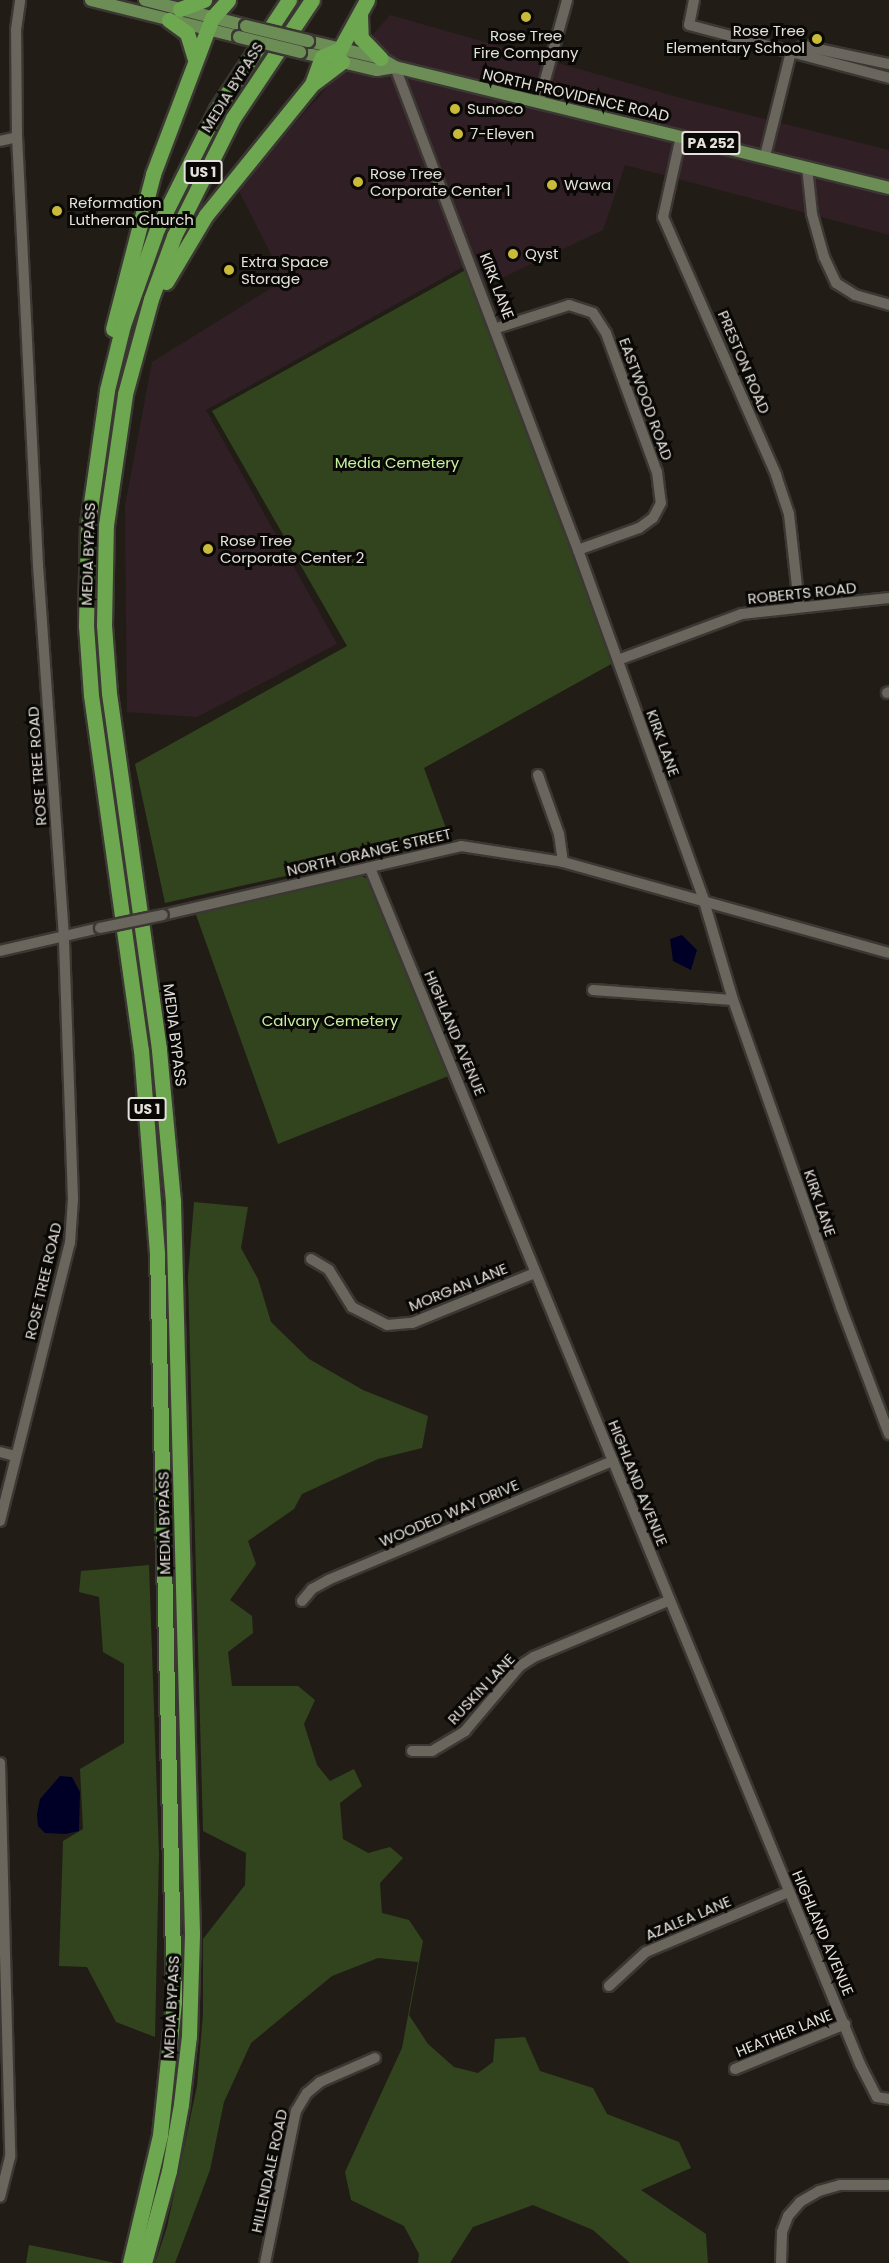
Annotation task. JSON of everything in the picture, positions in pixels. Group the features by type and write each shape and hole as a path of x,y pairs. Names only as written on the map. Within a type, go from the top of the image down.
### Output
{"highway":[{"path":"195,60 187,33 175,15 204,0"},
{"path":"100,424 117,311 145,200 195,60 210,24 228,0"},
{"name":"MEDIA BYPASS","path":"130,2263 149,2190 164,2113 174,1968 154,1192 141,1051 94,729 87,648 87,535 100,424 123,326 161,219 217,109 290,0"},
{"name":"MEDIA BYPASS","path":"144,2263 169,2171 181,2104 189,2036 192,1945 173,1202 159,1048 112,727 104,625 109,493 132,363 162,268 201,176 250,90 312,0"},
{"path":"132,363 184,247 218,200 312,84 341,55 364,5"},
{"path":"364,5 361,38 380,58"},
{"path":"312,84 323,51 341,55"}],"main road":[{"path":"91,0 175,15 210,24 239,37 300,52 323,51"},
{"path":"145,0 175,15"},
{"path":"210,24 246,26 308,41 323,51"},
{"name":"NORTH PROVIDENCE ROAD","path":"341,55 377,70 395,67"},
{"name":"NORTH PROVIDENCE ROAD","path":"341,55 380,58 395,67 889,188"}],"street":[{"name":"ROSE TREE ROAD","path":"0,1521 72,1228 64,936 38,563 17,137 16,30 20,0"},
{"path":"539,102 567,0"},
{"path":"694,0 689,25 889,78"},
{"path":"791,52 804,46 889,64"},
{"path":"765,156 791,52"},
{"name":"KIRK LANE","path":"395,67 497,328 618,660 703,898 733,1000 889,1434"},
{"name":"PRESTON ROAD","path":"681,136 663,217 776,475 789,514 799,605"},
{"path":"0,141 17,137"},
{"path":"807,167 812,214 824,257 836,283 855,295 889,305"},
{"name":"EASTWOOD ROAD","path":"497,328 569,304 593,313 606,333 657,472 661,503 653,518 639,528 578,550"},
{"name":"ROBERTS ROAD","path":"618,660 724,618 799,605 889,598"},
{"path":"538,775 558,834 563,862"},
{"name":"NORTH ORANGE STREET","path":"0,951 461,846 563,862 703,898 889,953"},
{"name":"HIGHLAND AVENUE","path":"370,868 871,2088 877,2097 889,2099"},
{"path":"593,990 733,1000"},
{"name":"MORGAN LANE","path":"311,1259 329,1270 352,1307 387,1325 412,1323 535,1273"},
{"path":"0,1452 15,1456"},
{"name":"WOODED WAY DRIVE","path":"302,1601 312,1589 328,1580 613,1461"},
{"name":"RUSKIN LANE","path":"412,1751 432,1751 465,1731 520,1666 534,1657 670,1600"},
{"path":"0,1763 10,2157 0,2197"},
{"name":"AZALEA LANE","path":"609,1986 646,1952 789,1892"},
{"name":"HEATHER LANE","path":"735,2069 845,2024"},
{"name":"HILLENDALE ROAD","path":"265,2263 296,2111 307,2093 320,2082 375,2058"},
{"path":"781,2263 782,2232 788,2216 800,2202 819,2191 840,2185 889,2186"}],"shaded area":[{"path":"390,15 677,97 889,150 889,235 625,165 603,230 485,286 468,264 206,410 337,644 197,717 127,712 125,506 152,362 284,280 238,189"}],"green space":[{"name":"Media Cemetery","path":"471,267 613,663 424,768 450,839 165,903 135,764 347,646 212,411"},
{"name":"Calvary Cemetery","path":"359,875 372,881 451,1075 278,1144 195,912"},
{"path":"194,1202 248,1207 241,1248 258,1279 271,1322 309,1359 363,1390 428,1416 422,1448 378,1459 302,1494 294,1509 248,1541 256,1564 230,1600 252,1616 253,1633 228,1652 232,1686 298,1686 315,1700 304,1724 317,1765 330,1781 354,1769 362,1786 340,1803 343,1839 368,1853 390,1847 403,1858 380,1883 382,1913 409,1920 423,1941 409,2015 428,2044 454,2067 478,2073 493,2062 495,2039 525,2037 540,2071 593,2088 607,2114 679,2142 691,2168 641,2190 706,2234 708,2263 630,2263 593,2230 533,2205 473,2227 450,2263 418,2263 419,2254 404,2226 351,2200 345,2172 402,2048 418,1962 378,1958 332,1976 251,2043 224,2102 210,2170 175,2263 155,2263 167,2227 197,2086 203,2014 203,1939 245,1885 246,1853 203,1831 188,1277"},
{"path":"149,1565 159,1854 155,2037 116,2022 87,1967 59,1966 63,1841 83,1829 80,1769 124,1743 124,1664 103,1652 99,1597 79,1592 81,1571"},
{"path":"29,2245 69,2253 115,2263 26,2263"}],"water":[{"path":"682,935 697,950 691,970 673,961 670,939"},
{"path":"60,1776 72,1777 80,1792 79,1831 66,1834 45,1833 38,1826 37,1814 40,1799"}],"place":[{"name":"Rose Tree Fire Company","path":"526,17"},
{"name":"Rose Tree Elementary School","path":"817,39"},
{"name":"Sunoco","path":"455,109"},
{"name":"7-Eleven","path":"458,134"},
{"name":"Rose Tree Corporate Center 1","path":"358,182"},
{"name":"Wawa","path":"552,185"},
{"name":"Reformation Lutheran Church","path":"57,211"},
{"name":"Qyst","path":"513,254"},
{"name":"Extra Space Storage","path":"229,270"},
{"name":"Rose Tree Corporate Center 2","path":"208,549"}]}
